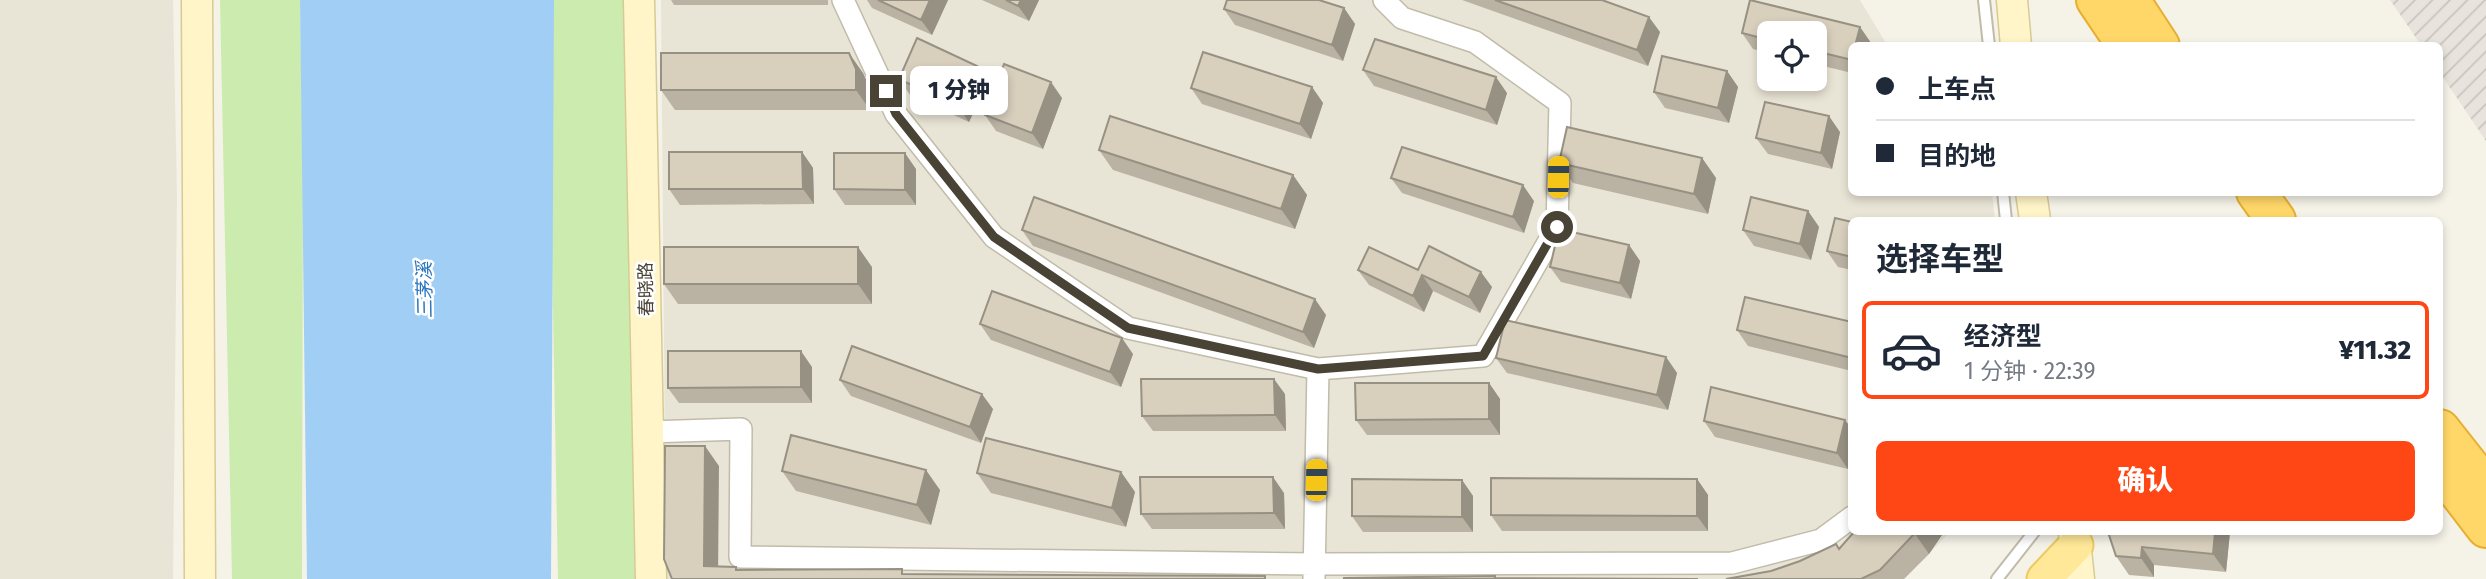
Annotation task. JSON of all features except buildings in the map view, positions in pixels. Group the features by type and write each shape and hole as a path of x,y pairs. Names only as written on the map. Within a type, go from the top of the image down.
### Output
{"highway":[{"path":"2096,0 2124,42"},
{"path":"2130,0 2157,42"},
{"path":"2229,196 2243,217"},
{"path":"2259,196 2274,217"},
{"path":"2443,433 2486,488"},
{"path":"2443,472 2486,528"}],"main road":[{"path":"2044,579 2075,538"}],"street":[{"path":"197,0 200,579"},
{"name":"春晓路","path":"639,0 651,579"},
{"path":"843,0 896,114 994,237 1128,328 1318,369 1483,356 1557,227 1560,103 1475,42 1402,18 1384,0"},
{"path":"2012,0 2016,42"},
{"path":"2032,196 2035,217"},
{"path":"1314,572 1318,369"},
{"path":"649,432 741,429 740,557 1314,572 1732,563 1821,540 1848,520"},
{"path":"2075,538 2079,579"}],"lane":[{"path":"1984,0 1989,42"},
{"path":"2003,196 2006,217"},
{"path":"1997,579 2032,535"}],"shaded area":[{"path":"0,0 173,0 177,195 173,579 0,579"},
{"path":"661,0 1860,0 1885,42 1848,42 1848,196 1992,196 1995,217 1848,217 1848,535 1947,535 1904,579 666,579"},
{"path":"2390,0 2486,0 2486,141 2443,77 2443,42 2419,42"}],"green space":[{"path":"220,0 300,0 303,169 302,579 232,579"},
{"path":"552,0 638,0 639,579 558,579 551,206"}],"water":[{"name":"三茅溪","path":"300,0 554,0 551,579 307,579"}],"route":[{"path":"886,91 896,114 994,237 1128,328 1318,369 1483,356 1557,227"}]}
